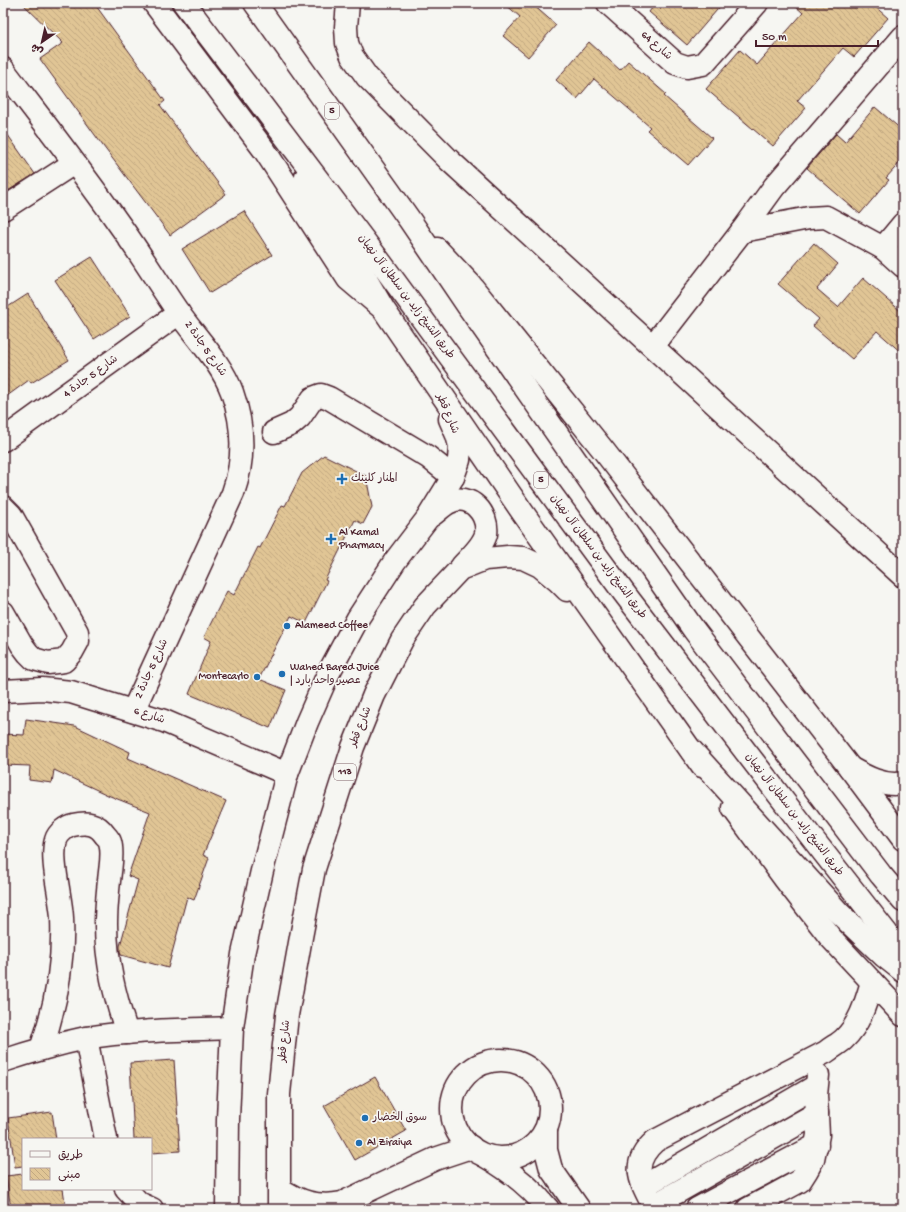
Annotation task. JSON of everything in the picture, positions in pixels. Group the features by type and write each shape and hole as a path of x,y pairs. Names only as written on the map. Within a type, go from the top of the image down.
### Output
{"main road":[{"path":"154,3 265,151 348,279 384,310"},
{"name":"طريق الشيخ زايد بن سلطان آل نهيان","path":"184,3 381,263 624,593 903,954"},
{"name":"5","path":"255,3 409,219 694,630 881,876 903,901"},
{"path":"271,3 272,18 277,33"},
{"path":"348,3 346,27 348,43 352,56 367,77 450,161 903,576"},
{"name":"شارع 64","path":"608,3 675,63 687,67 702,64 757,3"},
{"path":"653,346 774,187 903,36"},
{"name":"شارع 5 جادة 2","path":"3,69 119,223 221,370 231,390 240,423 242,457 233,493 132,711"},
{"path":"275,122 384,310 523,513 626,656 691,750 812,914 830,937 903,1016"},
{"path":"3,209 74,163"},
{"path":"742,231 809,218 826,217 883,248 903,266"},
{"path":"409,219 474,290 609,458 850,768 903,839"},
{"path":"883,248 903,224"},
{"name":"شارع 5 جادة 4","path":"3,440 180,313"},
{"name":"شارع قطر","path":"227,1209 228,1119 232,1028 243,954 262,871 288,774 307,722 328,674 358,618 395,562 427,519 453,477 459,460 460,446 457,435 434,383"},
{"path":"274,432 292,424 300,417 314,398 321,395 329,398 418,451 453,477"},
{"path":"427,519 450,502 458,500 466,500 475,504 481,511 485,521 486,534 480,546 460,568"},
{"path":"3,508 11,515 77,632 78,641 72,652 56,662 42,689"},
{"name":"شارع قطر","path":"279,1209 279,1094 287,1015 314,869 353,747 374,696 402,640 421,612 460,568 485,558 523,558 540,566 558,581 626,656"},
{"path":"3,612 22,645 34,659 56,662"},
{"path":"56,662 66,679 71,692"},
{"name":"شارع 6","path":"3,691 42,689 71,692 164,721 288,774"},
{"path":"691,750 839,913 884,956 903,971"},
{"path":"850,768 874,780 890,784 903,783"},
{"path":"41,1049 50,1024 56,997 62,944 62,917 54,855 56,839 68,826 84,822 100,828 110,842 111,858 106,923 107,951 116,1000 127,1033"},
{"path":"817,1113 654,1207 640,1179 640,1162 649,1147 656,1141 826,1052 845,1039 861,1015 872,982"},
{"path":"3,1061 41,1049 86,1038 127,1033 232,1028"},
{"path":"86,1038 106,1138"},
{"path":"748,1209 800,1180 813,1159 818,1135 816,1086 821,1064 826,1052"},
{"path":"548,1209 521,1180 505,1167 477,1151 461,1136 454,1123 452,1104 458,1086 469,1071 486,1062 505,1060 524,1064 539,1076 548,1093 551,1112 546,1130 546,1150 551,1168 579,1209"},
{"path":"644,1186 816,1086"},
{"path":"435,1159 443,1152 448,1143 454,1123"},
{"path":"279,1188 301,1201 313,1204 333,1205 342,1203 435,1159 477,1151 501,1158 519,1155 535,1145 546,1130"},
{"path":"697,1209 817,1145"},
{"path":"127,1190 139,1203 152,1209"}],"building":[{"path":"22,3 94,3 165,101 160,105 226,194 170,235 40,59 63,43"},
{"path":"504,3 531,3 556,25 528,57 503,36 520,17"},
{"path":"656,3 723,3 687,45 649,12"},
{"path":"792,3 871,3 888,18 854,57 843,48 797,101 806,108 773,146 706,89 740,50 757,65 803,13"},
{"path":"589,42 620,70 628,61 666,94 664,96 712,138 688,165 647,130 650,127 594,79 577,99 556,80"},
{"path":"875,107 903,131 903,159 886,178 889,180 860,214 807,168 836,134 845,142"},
{"path":"3,128 35,174 3,194"},
{"path":"244,211 272,255 210,293 182,249"},
{"path":"814,243 838,264 817,289 838,307 863,278 903,313 903,354 877,331 852,359 813,326 819,319 778,284"},
{"path":"92,257 130,316 94,339 55,280"},
{"path":"28,294 69,360 31,383 29,380 3,399 3,310"},
{"path":"324,455 366,476 372,507 363,524 355,520 325,580 327,581 306,623 291,616 259,679 286,690 270,728 189,694 211,641 204,637 227,591 234,595 258,547 260,548 282,505 285,506 302,473"},
{"path":"26,719 75,726 130,752 128,758 226,801 203,855 209,858 194,900 187,897 168,968 121,955 120,951 120,946 138,880 128,876 150,812 110,796 54,770 52,783 29,780 30,766 3,765 3,734 24,735"},
{"path":"174,1060 180,1151 152,1153 152,1138 134,1138 130,1063"},
{"name":"سوق الخضار","path":"375,1077 406,1131 355,1160 324,1106"},
{"path":"52,1112 56,1138 22,1138 22,1166 15,1167 8,1118"},
{"path":"22,1174 22,1190 63,1190 66,1209 11,1209 6,1176"}],"place":[{"name":"المنار كلينك","path":"342,479"},
{"name":"Al Kamal Pharmacy","path":"331,539"},
{"name":"Alameed Coffee","path":"287,626"},
{"name":"Wahed Bared Juice | عصير واحد بارد","path":"282,674"},
{"name":"Montecarlo","path":"257,677"},
{"name":"سوق الخضار","path":"365,1118"},
{"name":"Al Ziraiya","path":"359,1143"}]}
